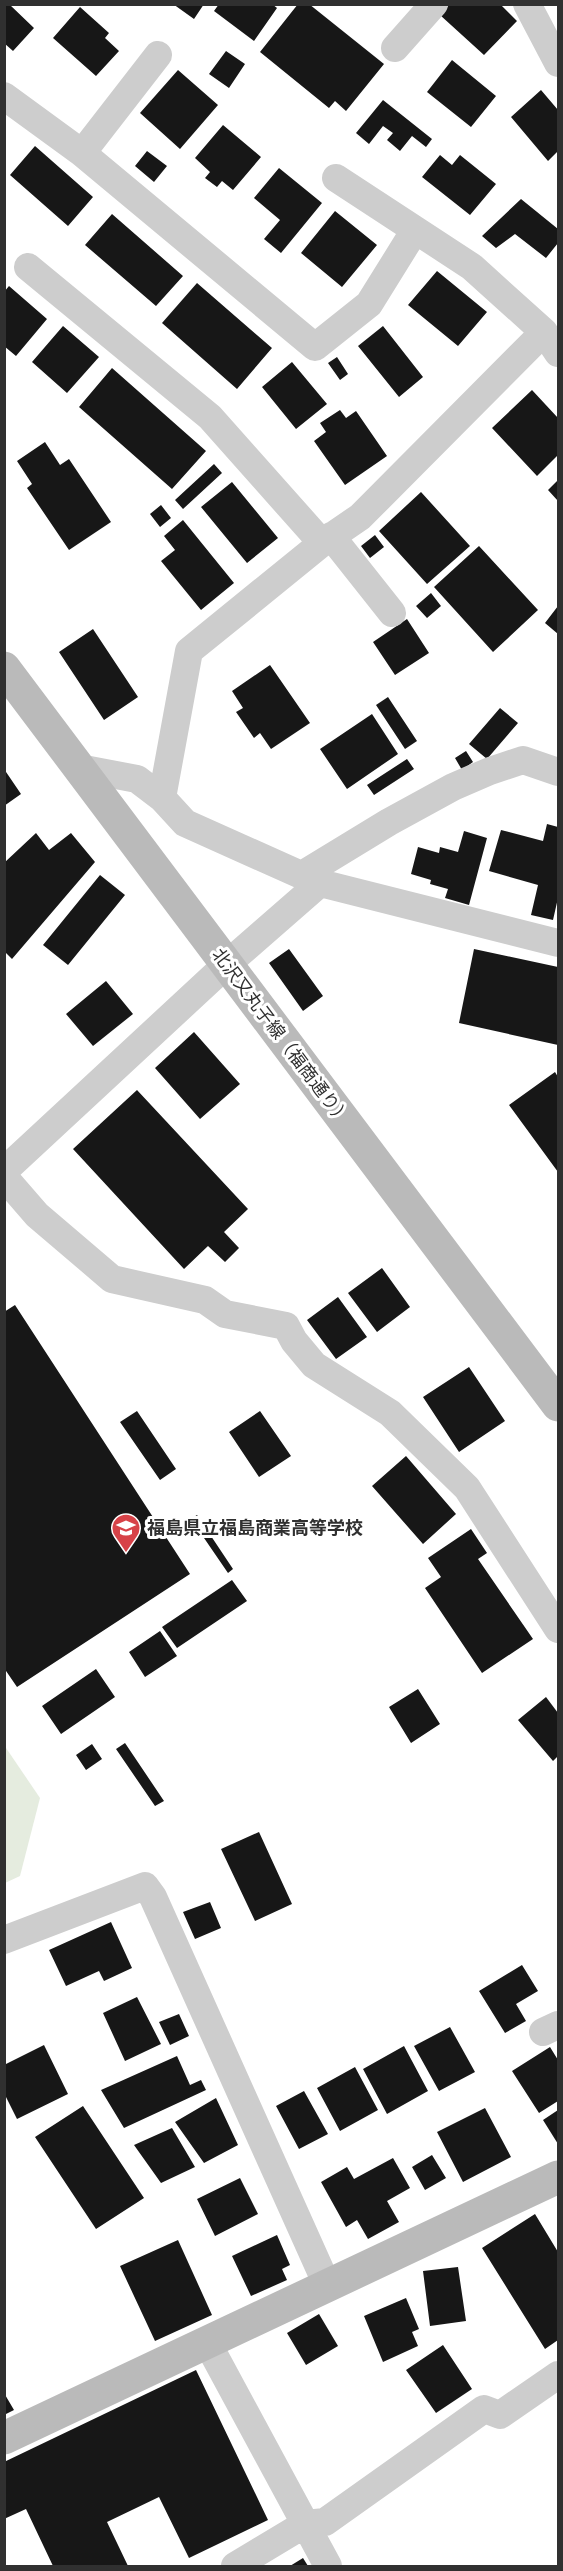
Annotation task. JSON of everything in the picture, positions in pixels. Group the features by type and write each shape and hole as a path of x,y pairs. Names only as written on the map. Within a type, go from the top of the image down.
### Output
{"street":[{"path":"395,48 434,4"},
{"path":"527,4 558,63"},
{"path":"82,153 158,55"},
{"path":"4,96 82,153 315,346 369,304 415,230"},
{"path":"162,798 189,651 327,539 360,517 551,343 472,267 336,178"},
{"path":"28,267 210,417 327,539 392,613"},
{"name":"北沢又丸子線（福商通り）","path":"7,677 79,768 558,1405"},
{"path":"4,1171 226,965 311,879 388,822 453,787 523,760 558,772"},
{"path":"79,768 137,779 162,798 185,823 311,879 558,943"},
{"path":"4,1177 37,1215 112,1279 205,1300 225,1314 286,1326 294,1341 314,1365 390,1413 467,1488 558,1629"},
{"path":"4,1940 145,1886 153,1897 327,2285"},
{"path":"4,2438 558,2177"},
{"path":"207,2342 328,2566"},
{"path":"235,2566 305,2524 325,2522 484,2409 500,2415 558,2375"}],"shaded area":[{"path":"4,1745 40,1798 20,1876 5,1883"}],"building":[{"path":"4,4 9,4 34,28 13,51 4,43"},
{"path":"173,4 204,4 194,19"},
{"path":"219,4 272,4 277,8 254,41 214,11"},
{"path":"298,4 309,4 384,64 346,111 335,101 329,108 260,52"},
{"path":"450,4 500,4 517,21 484,55 440,15"},
{"path":"80,7 109,33 105,38 119,51 96,76 53,38"},
{"path":"226,51 245,64 229,88 209,74"},
{"path":"452,60 496,96 471,127 427,92"},
{"path":"178,70 218,105 180,149 140,113"},
{"path":"541,90 558,110 558,151 548,161 511,117"},
{"path":"383,100 432,139 426,147 412,136 400,151 387,140 393,133 383,126 369,144 356,133"},
{"path":"223,125 261,157 233,190 222,181 217,187 205,178 210,172 195,158"},
{"path":"35,146 93,197 68,226 10,175"},
{"path":"147,151 167,166 154,182 135,166"},
{"path":"440,155 452,165 460,155 496,184 470,215 422,177"},
{"path":"279,168 322,203 281,253 264,239 280,220 254,198"},
{"path":"521,199 558,229 558,243 546,258 515,234 496,248 482,236"},
{"path":"335,211 377,245 342,287 301,253"},
{"path":"112,214 183,276 156,306 85,245"},
{"path":"437,271 487,312 458,346 408,305"},
{"path":"197,283 272,348 237,389 162,323"},
{"path":"9,286 47,319 16,356 4,346 4,292"},
{"path":"63,326 99,357 67,393 32,362"},
{"path":"383,326 423,377 399,397 358,346"},
{"path":"337,357 348,374 340,380 328,363"},
{"path":"292,362 327,404 296,429 262,387"},
{"path":"112,368 206,451 172,489 79,407"},
{"path":"532,390 558,418 558,455 537,476 492,428"},
{"path":"340,410 346,418 356,411 387,456 345,485 314,441 326,432 320,423"},
{"path":"45,442 60,465 69,459 111,522 69,550 27,488 32,484 17,461"},
{"path":"214,464 222,473 183,509 175,500"},
{"path":"558,480 558,501 548,490"},
{"path":"232,482 278,538 247,563 201,507"},
{"path":"421,492 470,546 427,584 379,531"},
{"path":"161,505 171,518 160,527 150,514"},
{"path":"183,520 234,583 201,610 161,561 175,550 164,536"},
{"path":"375,535 384,547 370,558 361,546"},
{"path":"479,546 538,610 493,652 434,587"},
{"path":"431,593 441,606 427,618 416,606"},
{"path":"558,606 558,634 545,623"},
{"path":"407,619 429,653 395,675 373,642"},
{"path":"93,629 138,697 104,720 59,652"},
{"path":"270,665 310,723 271,749 260,733 254,738 236,712 243,708 232,691"},
{"path":"388,697 417,741 405,749 376,705"},
{"path":"500,708 518,723 487,759 469,744"},
{"path":"372,714 398,754 347,789 320,749"},
{"path":"466,751 473,762 462,770 455,758"},
{"path":"407,759 414,769 374,795 367,785"},
{"path":"4,769 21,794 4,806"},
{"path":"547,824 558,827 558,898 553,920 531,915 538,885 489,871 501,830 543,841"},
{"path":"464,831 487,838 469,905 445,898 448,889 430,884 431,880 411,874 418,847 439,853 440,847 458,852"},
{"path":"36,833 49,850 71,833 95,862 12,959 4,951 4,863"},
{"path":"100,875 125,895 68,965 43,945"},
{"path":"289,949 323,996 303,1011 269,963"},
{"path":"474,949 558,967 558,1045 459,1023"},
{"path":"106,981 133,1014 93,1046 66,1014"},
{"path":"194,1032 240,1084 200,1119 155,1068"},
{"path":"555,1072 558,1077 558,1172 509,1105"},
{"path":"137,1090 248,1209 224,1232 239,1248 225,1262 208,1246 184,1269 73,1149"},
{"path":"382,1268 410,1307 377,1332 348,1293"},
{"path":"338,1297 367,1337 336,1359 307,1320"},
{"path":"15,1305 190,1574 17,1687 4,1668 4,1312"},
{"path":"469,1367 505,1421 459,1452 423,1397"},
{"path":"137,1411 176,1469 160,1480 120,1422"},
{"path":"260,1411 291,1456 259,1477 229,1432"},
{"path":"406,1456 456,1514 423,1544 372,1486"},
{"path":"197,1515 233,1569 228,1573 191,1519"},
{"path":"471,1529 487,1553 478,1559 533,1639 482,1673 425,1588 441,1577 428,1558"},
{"path":"232,1580 247,1601 177,1648 162,1627"},
{"path":"160,1631 177,1656 145,1677 129,1652"},
{"path":"96,1669 115,1697 61,1734 42,1706"},
{"path":"418,1689 440,1724 411,1743 389,1707"},
{"path":"546,1697 558,1713 558,1756 553,1761 518,1720"},
{"path":"125,1743 164,1801 155,1806 116,1749"},
{"path":"92,1744 102,1759 86,1770 76,1755"},
{"path":"259,1832 292,1904 255,1921 221,1849"},
{"path":"210,1902 221,1928 195,1939 183,1912"},
{"path":"111,1922 132,1968 104,1981 99,1971 66,1986 49,1950"},
{"path":"522,1965 538,1991 516,2004 526,2021 505,2033 479,1991"},
{"path":"137,1997 161,2044 125,2061 103,2013"},
{"path":"179,2014 189,2036 170,2045 159,2022"},
{"path":"450,2027 475,2072 439,2091 414,2046"},
{"path":"44,2045 68,2094 17,2119 4,2093 4,2065"},
{"path":"404,2046 428,2091 387,2114 363,2069"},
{"path":"550,2047 558,2060 558,2101 539,2113 512,2071"},
{"path":"177,2056 190,2085 201,2080 206,2090 124,2128 101,2090"},
{"path":"355,2067 378,2110 340,2131 317,2088"},
{"path":"304,2091 328,2134 299,2149 276,2106"},
{"path":"216,2098 238,2145 204,2163 175,2122"},
{"path":"83,2106 144,2198 96,2229 35,2137"},
{"path":"485,2108 511,2157 463,2182 437,2132"},
{"path":"558,2110 558,2144 543,2120"},
{"path":"172,2128 195,2167 161,2183 134,2145"},
{"path":"432,2155 446,2178 425,2190 412,2167"},
{"path":"393,2158 410,2188 387,2201 399,2222 368,2239 357,2220 346,2227 321,2182 347,2167 354,2179"},
{"path":"240,2178 258,2214 215,2236 197,2199"},
{"path":"535,2214 558,2252 558,2340 545,2349 482,2248"},
{"path":"277,2235 290,2265 282,2269 287,2280 251,2296 232,2256"},
{"path":"178,2240 212,2315 155,2341 120,2266"},
{"path":"458,2267 466,2321 430,2326 423,2271"},
{"path":"406,2298 419,2329 412,2332 418,2346 383,2362 364,2316"},
{"path":"319,2314 338,2346 306,2365 287,2333"},
{"path":"443,2345 472,2389 436,2413 406,2370"},
{"path":"196,2370 268,2520 189,2558 159,2497 107,2522 128,2566 53,2566 26,2509 4,2519 4,2462"},
{"path":"4,2393 14,2410 4,2415"},
{"path":"303,2558 308,2566 290,2566"}],"place":[{"name":"福島県立福島商業高等学校","path":"126,1554"}]}
